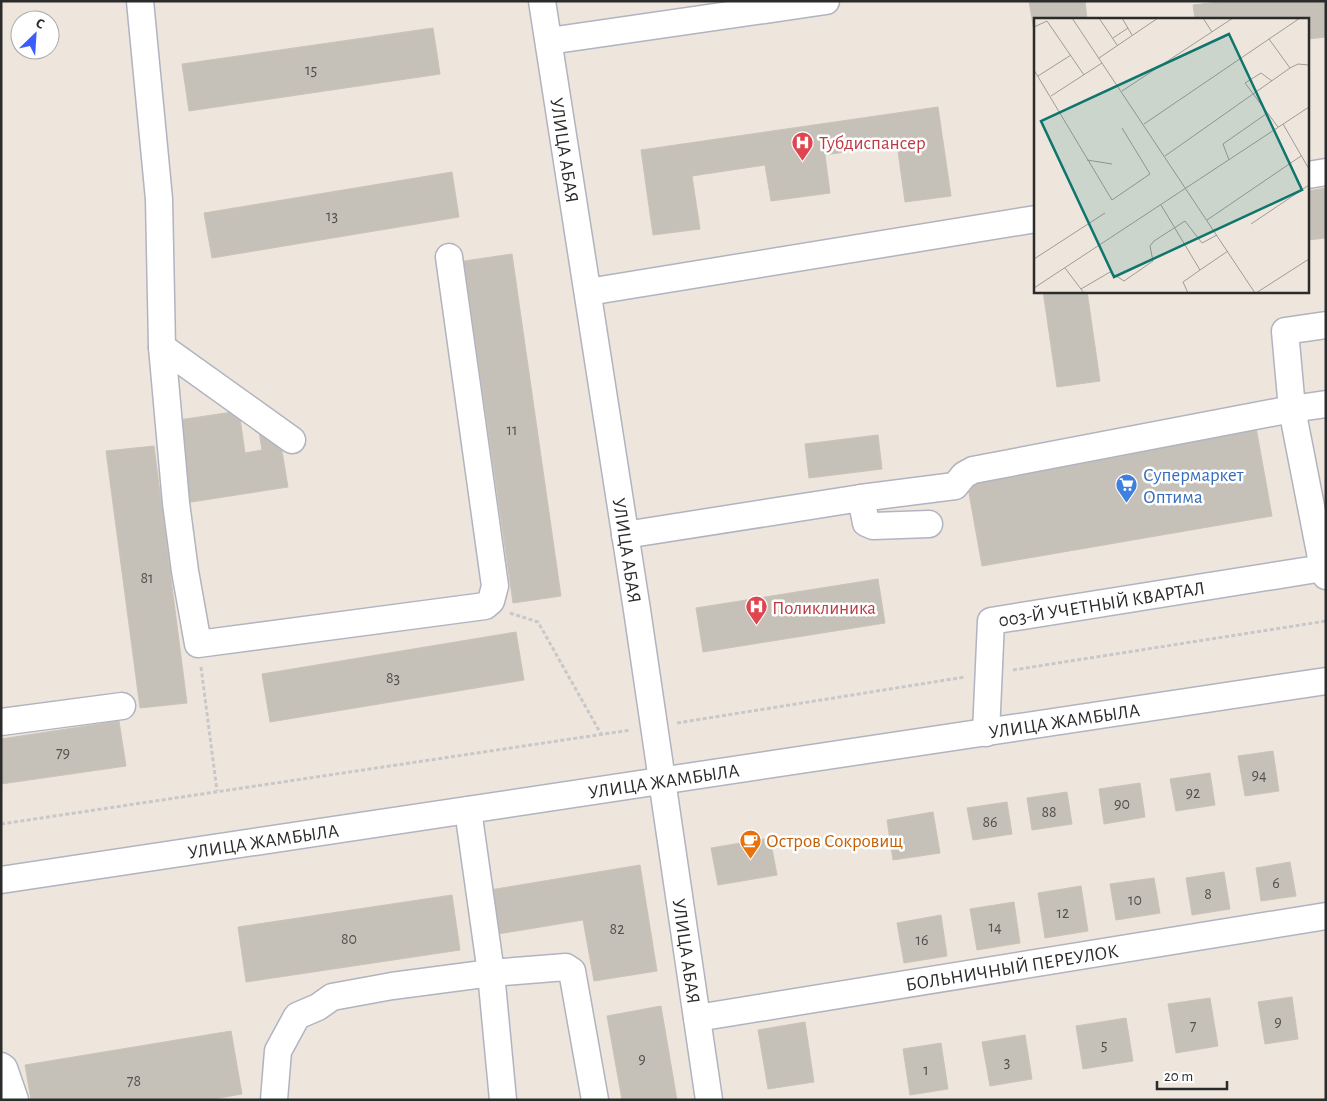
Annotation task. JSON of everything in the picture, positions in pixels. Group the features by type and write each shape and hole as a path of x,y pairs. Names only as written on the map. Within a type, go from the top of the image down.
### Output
{"street":[{"path":"140,1 159,199 162,347 176,503 185,571 198,644 485,606 491,601 495,586 449,257"},
{"name":"УЛИЦА АБАЯ","path":"542,1 625,535 709,1100"},
{"path":"549,41 826,1"},
{"path":"1310,175 1326,172"},
{"path":"588,292 1034,219"},
{"path":"1324,572 1292,409 1285,331 1326,325"},
{"path":"162,347 292,440"},
{"path":"625,535 861,498 955,486 964,475 973,470 1326,404"},
{"path":"861,498 866,523 872,526 929,524"},
{"name":"003-Й УЧЕТНЫЙ КВАРТАЛ","path":"986,733 991,621 1324,572"},
{"name":"УЛИЦА ЖАМБЫЛА","path":"1,880 1326,681"},
{"path":"1,722 122,706"},
{"path":"468,810 491,973 503,1100"},
{"name":"БОЛЬНИЧНЫЙ ПЕРЕУЛОК","path":"696,1018 1326,916"},
{"path":"274,1100 278,1051 298,1016 318,1007 332,997 392,986 491,973 566,967 572,971 595,1100"},
{"path":"1,1066 4,1068 15,1100"}],"path":[{"path":"485,606 538,622 601,734"},
{"path":"198,644 217,791"}],"building":[{"path":"1029,1 1085,1 1087,18 1034,18 1034,31"},
{"path":"1226,1 1326,1 1326,37 1310,39 1310,18 1195,18 1193,5"},
{"path":"433,28 440,74 189,111 182,64"},
{"path":"938,107 951,196 905,202 897,144 825,155 830,193 771,201 765,165 692,176 700,229 653,235 641,150"},
{"path":"452,172 459,217 212,258 204,213"},
{"path":"1326,188 1326,238 1310,240 1310,191"},
{"path":"512,254 561,596 513,603 464,261"},
{"path":"1043,292 1087,292 1100,381 1057,387"},
{"path":"239,411 245,453 262,450 259,431 281,445 288,487 185,503 172,421"},
{"path":"1256,427 1272,516 982,566 966,476"},
{"path":"878,435 882,469 809,478 805,444"},
{"path":"154,446 187,703 140,708 106,451"},
{"path":"878,579 885,623 703,652 696,608"},
{"path":"516,632 524,680 270,722 262,674"},
{"path":"119,721 126,766 1,784 1,739"},
{"path":"1273,751 1279,791 1245,796 1238,756"},
{"path":"1210,773 1215,805 1176,811 1170,779"},
{"path":"1140,783 1145,817 1104,824 1099,789"},
{"path":"1067,792 1072,824 1032,830 1027,798"},
{"path":"1007,802 1012,834 973,840 967,808"},
{"path":"933,812 940,853 893,860 887,820"},
{"path":"770,838 777,875 718,885 711,848"},
{"path":"1290,862 1296,896 1261,901 1256,868"},
{"path":"640,865 657,971 594,981 583,920 492,935 484,891"},
{"path":"1224,872 1230,909 1192,915 1186,878"},
{"path":"1154,878 1160,913 1116,920 1110,884"},
{"path":"1081,886 1088,931 1045,938 1038,893"},
{"path":"452,895 460,950 246,982 238,927"},
{"path":"1014,902 1020,943 977,950 970,909"},
{"path":"941,915 947,956 904,963 897,923"},
{"path":"1292,997 1298,1039 1265,1044 1258,1002"},
{"path":"1210,998 1218,1046 1176,1053 1168,1004"},
{"path":"661,1006 677,1100 622,1100 607,1016"},
{"path":"1126,1018 1133,1061 1083,1069 1076,1026"},
{"path":"805,1022 814,1082 768,1089 758,1030"},
{"path":"231,1031 242,1094 208,1100 31,1100 25,1065"},
{"path":"1025,1035 1032,1079 990,1086 982,1042"},
{"path":"941,1043 948,1089 910,1095 903,1049"}],"place":[{"name":"Тубдиспансер","path":"803,161"},
{"name":"Супермаркет Оптима","path":"1127,504"},
{"name":"Поликлиника","path":"756,626"},
{"name":"Остров Сокровищ","path":"750,859"}]}
